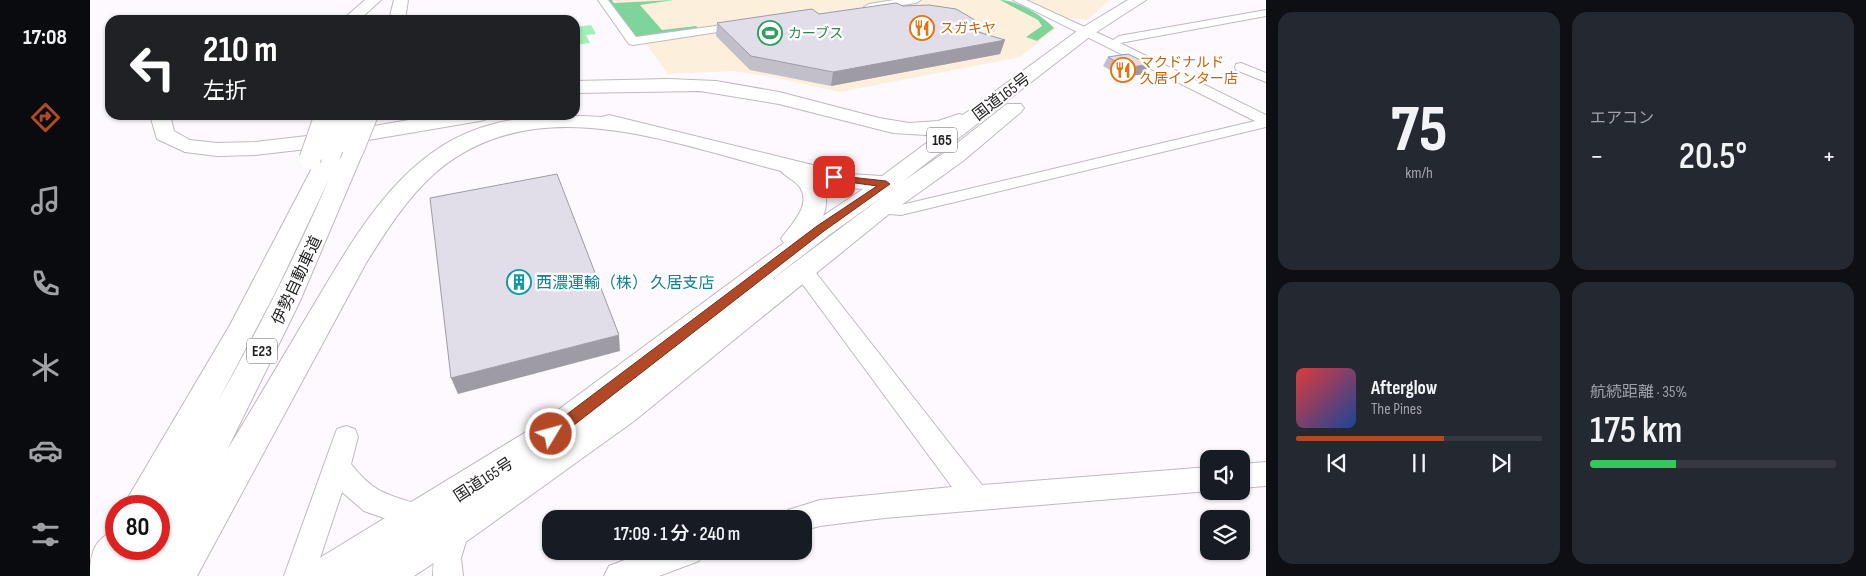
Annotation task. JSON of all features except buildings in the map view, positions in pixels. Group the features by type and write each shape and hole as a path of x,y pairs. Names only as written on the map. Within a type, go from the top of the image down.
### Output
{"highway":[{"path":"356,15 374,0"},
{"path":"397,15 401,0"},
{"name":"国道165号","path":"926,165 1020,82 1101,37 1139,0"},
{"name":"国道165号","path":"378,576 457,526 622,411 802,269 883,196 1120,23 1159,0"},
{"path":"872,123 912,129 946,126 1020,82"},
{"path":"580,87 680,84 731,89 826,109 901,133 926,165"},
{"path":"580,92 626,86"},
{"path":"580,115 849,181 883,196"},
{"path":"160,120 162,128 178,142 200,148 244,150 306,144 450,120"},
{"path":"176,120 184,130 197,136 221,141 243,142 308,137 407,120"},
{"path":"331,155 336,120"},
{"name":"伊勢自動車道","path":"148,495 236,343 331,155 362,120"},
{"path":"175,576 353,262 381,220 422,172 458,145 504,128 553,122 626,125"},
{"name":"伊勢自動車道","path":"170,524 267,341 305,262 331,155"},
{"path":"771,268 805,227 816,206 812,185 806,178 789,167"},
{"name":"国道165号","path":"327,576 551,434 820,229 883,196"},
{"path":"101,576 110,560"},
{"name":"伊勢自動車道","path":"142,576 151,560"}],"street":[{"path":"603,0 633,41 754,24"},
{"path":"857,8 916,0"},
{"path":"1018,0 1101,37 1266,122"},
{"path":"1101,37 1266,13"},
{"path":"1241,67 1266,78"},
{"path":"883,196 902,210 1266,122"},
{"path":"802,269 974,497"},
{"path":"299,576 338,466 346,437"},
{"path":"338,466 352,486 364,498 380,506 421,518"},
{"path":"1250,475 1266,474"},
{"path":"812,515 884,504 1200,480"},
{"path":"448,576 447,558 457,526"},
{"path":"626,575 665,560"}],"shaded area":[{"path":"614,0 1002,0 1057,28 1020,57 840,92 773,77 733,71 668,74"},
{"path":"1024,0 1110,0 1087,20 1067,18"}],"green space":[{"path":"605,0 612,0 614,3 674,0 640,5 662,30 696,26 698,28 634,37"},
{"path":"1000,0 1029,9 1054,28 1037,41 1026,37 1042,26 1038,20"},
{"path":"591,25 596,34 586,35 590,43 580,44 580,26"}],"place":[{"name":"スガキヤ","path":"922,28"},
{"name":"カーブス","path":"770,33"},
{"name":"マクドナルド 久居インター店","path":"1123,70"},
{"name":"西濃運輸（株） 久居支店","path":"519,282"}],"route":[{"path":"551,434 820,229 886,184 849,181 834,177"}]}
